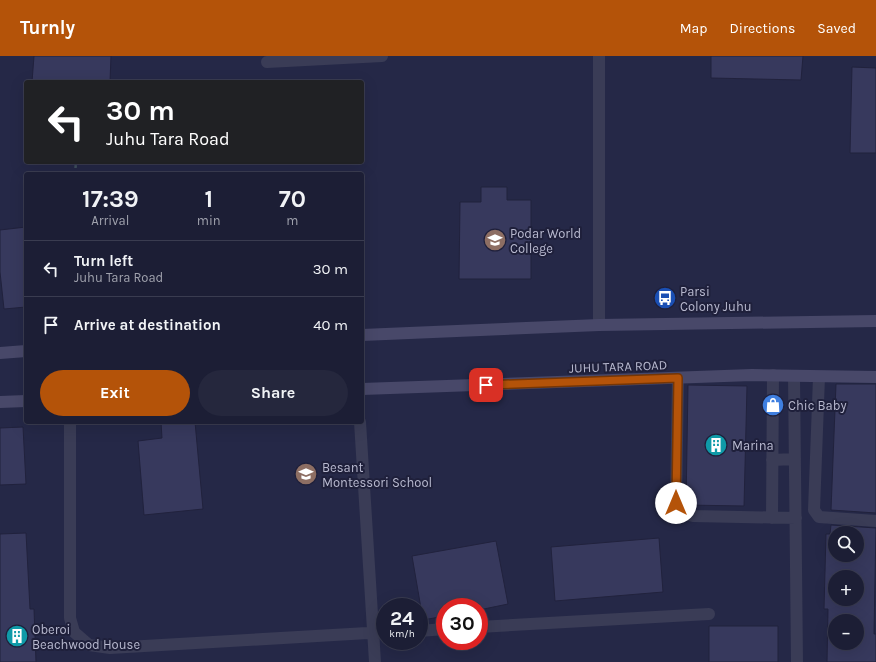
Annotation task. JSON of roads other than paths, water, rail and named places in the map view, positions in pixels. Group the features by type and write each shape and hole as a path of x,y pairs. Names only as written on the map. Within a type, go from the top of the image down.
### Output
{"main road":[{"path":"364,335 599,325 876,321"},
{"path":"0,353 24,351"},
{"name":"JUHU TARA ROAD","path":"364,389 773,375 876,377"},
{"path":"0,402 24,401"}],"street":[{"path":"267,62 382,56"},
{"path":"599,56 599,325"},
{"path":"772,518 773,375"},
{"path":"794,376 797,662"},
{"path":"819,376 814,510 819,517 876,521"},
{"path":"678,378 676,503 680,511 693,516 796,518"},
{"path":"70,424 70,618 74,632 89,645 110,648 376,633"},
{"path":"360,424 376,600"},
{"path":"772,460 795,459"},
{"path":"488,626 709,614"},
{"path":"375,662 377,650"}],"place":[{"name":"Podar World College","path":"495,240"},
{"name":"Parsi Colony Juhu","path":"665,298"},
{"name":"Chic Baby","path":"773,405"},
{"name":"Marina","path":"716,445"},
{"name":"Besant Montessori School","path":"306,474"},
{"name":"Oberoi Beachwood House","path":"17,636"}]}
